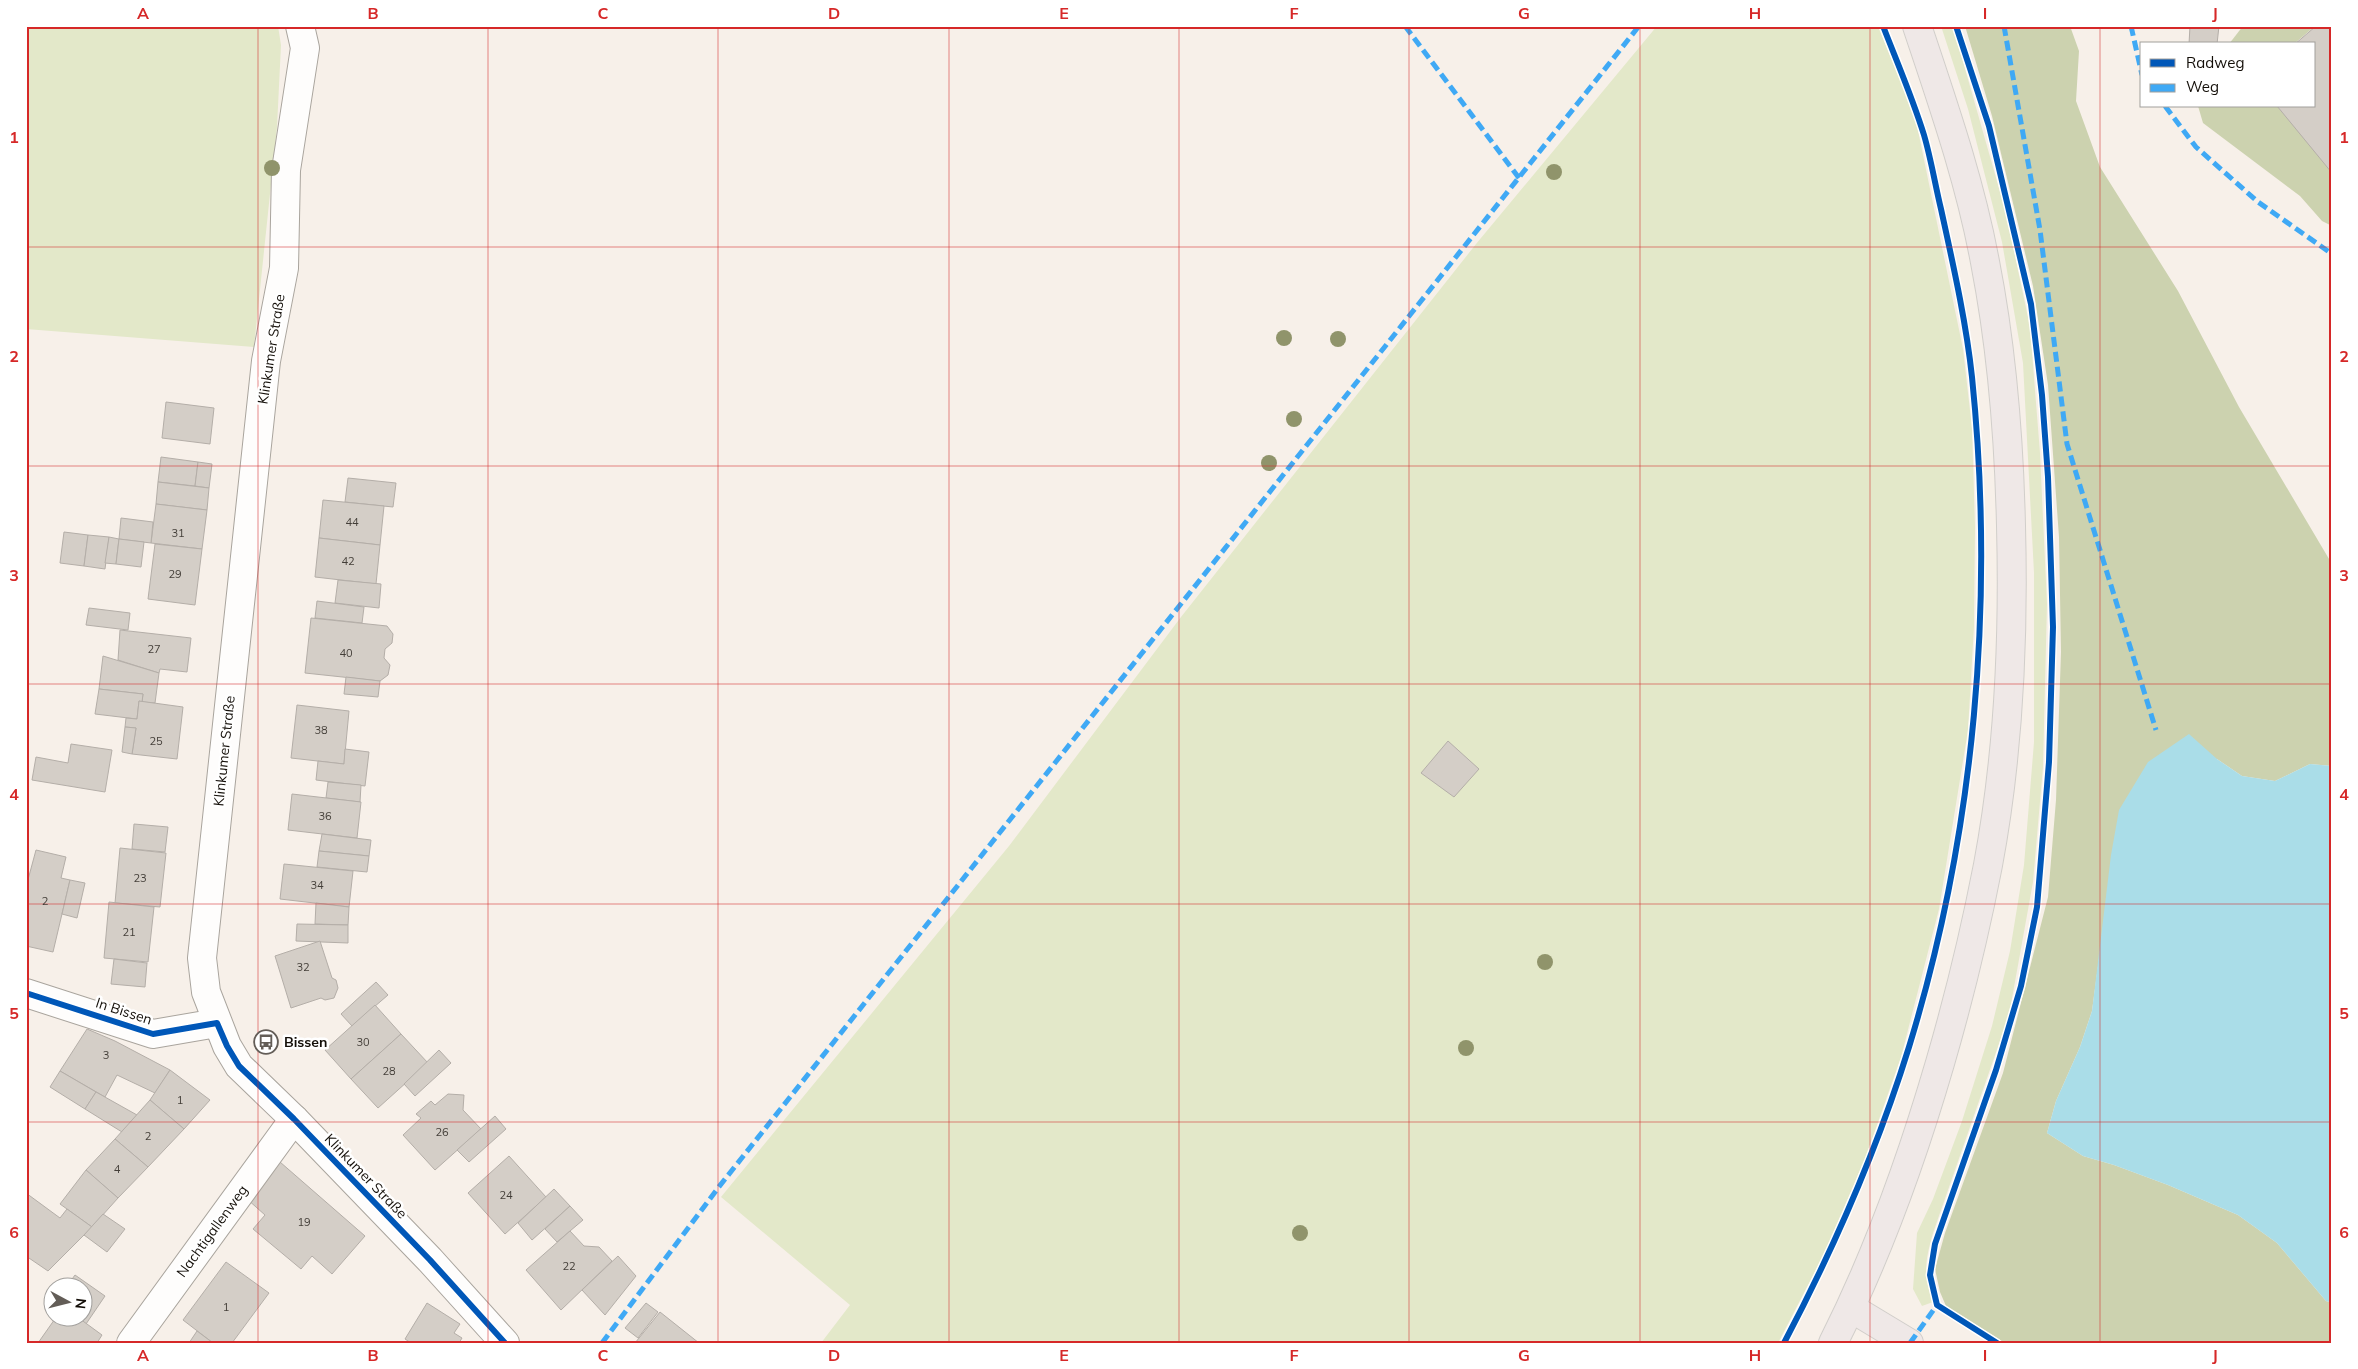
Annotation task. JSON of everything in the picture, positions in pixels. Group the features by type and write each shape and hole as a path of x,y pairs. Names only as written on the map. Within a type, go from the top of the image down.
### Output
{"main road":[{"path":"1833,1343 1851,1308 1902,1182 1929,1100 1965,971 1988,863 2007,726 2013,604 2011,505 2000,350 1985,259 1964,170 1917,26"},
{"path":"1851,1308 1854,1343"},
{"path":"1851,1308 1909,1343"}],"street":[{"name":"Klinkumer Straße","path":"303,37 286,170 284,268 266,362 202,958 206,992 217,1023 239,1066 294,1119 430,1260 505,1343"},
{"name":"In Bissen","path":"26,993 154,1034 217,1023"},
{"name":"Nachtigallenweg","path":"131,1343 294,1119"}],"green space":[{"path":"26,26 278,26 281,45 277,127 254,347 26,329"},
{"path":"1657,26 1878,26 1915,116 1963,349 1972,428 1975,527 1974,626 1968,730 1939,909 1901,1057 1865,1159 1822,1258 1778,1343 821,1343 850,1305 721,1197 1009,846 1181,617 1476,244"},
{"path":"1941,26 1952,26 1958,44 2006,213 2030,327 2040,453 2047,604 2043,767 2033,882 2009,1015 1933,1233 1928,1252 1926,1275 1933,1302 1922,1306 1913,1289 1917,1233 1933,1199 1962,1121 1992,1026 2010,951 2024,865 2034,742 2034,573 2023,363 2002,242 1968,109"},
{"path":"1965,26 2070,26 2079,51 2076,101 2100,167 2178,291 2239,407 2332,564 2332,766 2310,764 2275,781 2242,776 2217,759 2105,913 2092,1011 2080,1047 2056,1101 2047,1133 2083,1156 2168,1185 2238,1215 2277,1243 2326,1301 2332,1303 2332,1343 2005,1343 1946,1306 1940,1292 1935,1269 1945,1233 2003,1073 2048,897 2056,800 2061,652 2059,537 2048,385 2033,286 1992,116"},
{"path":"2243,26 2315,26 2296,42 2231,42"},
{"path":"2199,108 2280,108 2332,171 2332,226 2322,221 2300,196 2203,123"}],"water":[{"path":"2189,734 2217,759 2242,776 2275,781 2310,764 2332,766 2332,1303 2326,1301 2277,1243 2238,1215 2168,1185 2083,1156 2047,1133 2056,1101 2080,1047 2092,1011 2111,855 2119,810 2148,762"}],"building":[{"path":"2190,26 2219,26 2217,42 2189,42"},
{"path":"2316,26 2332,26 2332,173 2279,108 2316,108 2316,42 2297,42"},
{"path":"166,402 214,408 210,444 162,438"},
{"path":"161,457 198,462 195,486 158,482"},
{"path":"198,462 212,464 209,488 195,486"},
{"path":"348,478 396,483 393,507 345,502"},
{"path":"158,482 209,488 207,510 156,504"},
{"path":"323,500 384,506 380,545 319,538"},
{"path":"156,504 207,510 202,549 151,543"},
{"path":"121,518 153,522 151,543 119,539"},
{"path":"64,532 88,535 84,566 60,563"},
{"path":"88,535 109,537 105,569 84,566"},
{"path":"109,537 119,539 116,564 105,563"},
{"path":"319,538 380,545 376,584 315,577"},
{"path":"119,539 144,542 141,567 116,564"},
{"path":"155,544 202,549 195,605 148,599"},
{"path":"338,580 381,584 379,608 335,603"},
{"path":"317,601 364,607 362,623 315,618"},
{"path":"89,608 130,613 128,630 86,625"},
{"path":"311,618 387,626 393,634 392,643 385,649 384,658 390,665 388,675 380,681 305,673"},
{"path":"120,630 191,638 187,672 160,669 159,673 118,660"},
{"path":"103,656 159,673 155,703 142,702 143,694 99,689"},
{"path":"346,677 380,681 378,697 344,694"},
{"path":"99,689 143,694 142,702 139,701 137,719 95,714"},
{"path":"139,701 183,707 177,759 132,754 136,728 125,727 126,718 137,719"},
{"path":"297,705 349,711 344,764 291,758"},
{"path":"125,727 136,728 132,754 122,752"},
{"path":"1448,741 1479,769 1454,797 1421,773"},
{"path":"71,744 112,750 105,792 32,780 36,757 68,763"},
{"path":"345,749 369,752 365,786 316,780 318,761 344,764"},
{"path":"328,782 361,785 360,802 326,798"},
{"path":"292,794 361,802 357,838 288,830"},
{"path":"134,824 168,827 165,852 132,849"},
{"path":"322,834 371,840 369,856 319,851"},
{"path":"120,848 166,853 160,907 115,903"},
{"path":"36,850 66,857 61,878 70,880 53,952 26,946 26,887"},
{"path":"319,851 369,856 367,872 317,867"},
{"path":"284,864 353,871 349,907 280,899"},
{"path":"70,880 85,883 77,918 62,914"},
{"path":"109,902 154,907 148,962 104,958"},
{"path":"316,903 349,907 348,925 315,924"},
{"path":"297,924 348,925 348,943 296,941"},
{"path":"320,941 332,978 336,980 338,988 334,998 325,1000 321,998 291,1008 275,956"},
{"path":"114,959 147,963 145,987 111,984"},
{"path":"376,982 388,995 352,1026 341,1014"},
{"path":"375,1005 401,1034 351,1079 325,1050"},
{"path":"87,1029 115,1041 170,1070 155,1093 117,1075 105,1097 60,1071"},
{"path":"401,1034 428,1063 378,1108 351,1079"},
{"path":"439,1050 451,1063 415,1096 404,1084"},
{"path":"170,1070 210,1100 184,1129 150,1100"},
{"path":"60,1071 96,1092 85,1109 50,1087"},
{"path":"96,1092 137,1115 122,1132 85,1109"},
{"path":"448,1094 464,1095 463,1110 481,1129 435,1170 403,1135 421,1118 416,1114 431,1101 435,1105"},
{"path":"150,1100 184,1129 148,1167 115,1139"},
{"path":"495,1116 506,1129 469,1162 457,1150"},
{"path":"115,1139 148,1167 118,1198 86,1170"},
{"path":"509,1156 546,1197 505,1234 468,1193"},
{"path":"280,1162 365,1236 332,1274 312,1256 301,1269 253,1229 265,1215 247,1199"},
{"path":"86,1170 118,1198 92,1227 60,1204"},
{"path":"554,1189 570,1206 532,1240 518,1223"},
{"path":"26,1193 60,1218 67,1209 92,1227 48,1271 26,1256"},
{"path":"570,1206 583,1220 557,1242 545,1229"},
{"path":"103,1214 125,1229 107,1252 84,1235"},
{"path":"570,1231 584,1246 599,1247 612,1261 561,1310 526,1270"},
{"path":"618,1256 636,1276 605,1315 582,1290"},
{"path":"226,1262 269,1293 232,1343 213,1343 183,1320"},
{"path":"92,1287 105,1296 92,1315"},
{"path":"427,1303 460,1324 454,1333 462,1338 459,1343 411,1343 405,1339"},
{"path":"646,1303 658,1312 638,1338 625,1328"},
{"path":"660,1312 699,1343 635,1343"},
{"path":"50,1326 90,1326 102,1335 97,1343 38,1343"},
{"path":"197,1331 213,1343 189,1343"}],"marked path":[{"path":"1405,26 1519,178"},
{"path":"602,1343 718,1188 1639,26"},
{"path":"2004,26 2040,230 2067,444 2156,730"},
{"path":"2131,26 2140,66"},
{"path":"2167,108 2196,147 2258,202 2332,254"},
{"path":"1910,1343 1937,1305"}],"cycle path":[{"path":"1784,1343 1837,1235 1869,1161 1909,1047 1932,966 1950,883 1964,800 1974,715 1980,631 1981,546 1979,461 1972,377 1963,314 1924,135 1883,26"},
{"path":"1956,26 1989,126 2031,304 2042,395 2048,477 2053,627 2049,762 2037,907 2021,986 1996,1070 1935,1244 1930,1275 1937,1305 1997,1343"},
{"path":"26,993 153,1034 217,1023 227,1046 239,1066 294,1119 430,1260 505,1343"}],"place":[{"name":"Bissen","path":"266,1042"}]}
